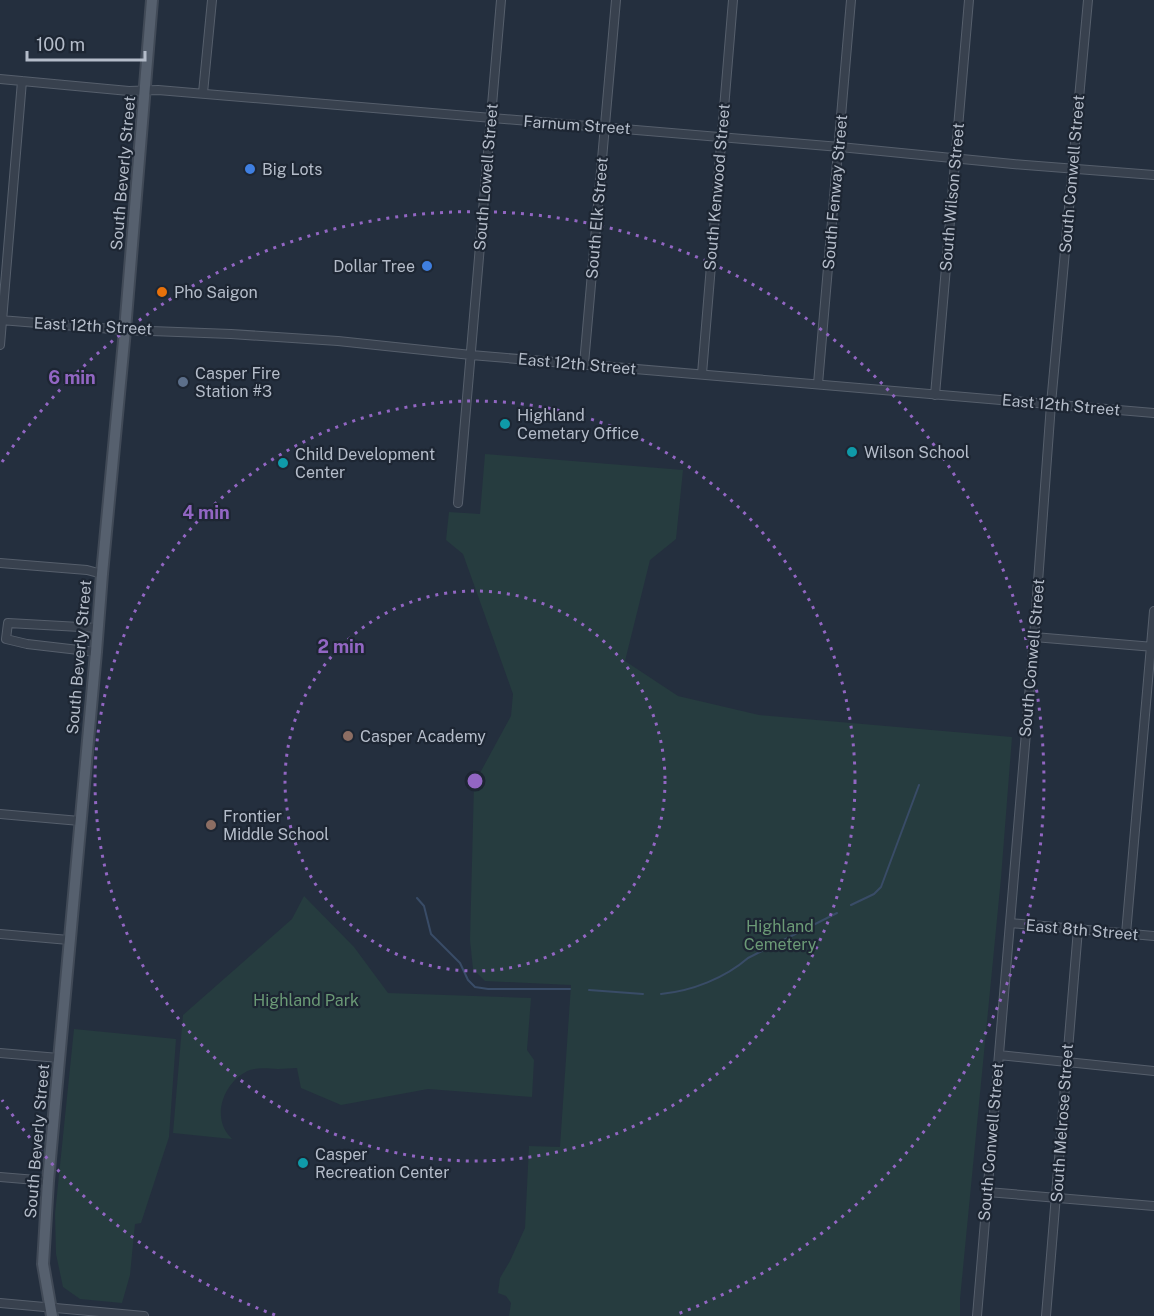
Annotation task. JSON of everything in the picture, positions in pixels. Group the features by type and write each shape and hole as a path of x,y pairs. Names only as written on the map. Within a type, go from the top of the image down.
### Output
{"main road":[{"name":"South Beverly Street","path":"52,1311 43,1264 48,1181 125,330 152,0"}],"street":[{"path":"203,93 212,0"},
{"name":"South Lowell Street","path":"458,503 501,0"},
{"name":"South Elk Street","path":"584,364 616,0"},
{"name":"South Kenwood Street","path":"702,374 733,0"},
{"name":"South Fenway Street","path":"818,384 851,0"},
{"name":"South Wilson Street","path":"935,395 969,0"},
{"name":"South Conwell Street","path":"977,1316 1034,637 1051,405 1088,0"},
{"name":"Farnum Street","path":"0,79 129,91 203,93 1154,175"},
{"path":"0,345 22,81"},
{"name":"East 12th Street","path":"1,320 125,330 257,335 338,341 471,355 1154,413"},
{"path":"0,562 87,570 102,574"},
{"path":"1126,934 1153,647 1154,612"},
{"path":"96,652 27,644 6,639 8,623 98,628"},
{"path":"1034,637 1153,647"},
{"path":"0,814 80,821"},
{"name":"East 8th Street","path":"1010,923 1154,936"},
{"name":"South Melrose Street","path":"1046,1316 1078,929"},
{"path":"0,934 69,940"},
{"path":"0,1053 59,1058"},
{"path":"999,1055 1154,1071"},
{"path":"0,1177 48,1181"},
{"path":"987,1192 1154,1206"},
{"path":"0,1303 52,1311 144,1316"}],"green space":[{"name":"Highland Cemetery","path":"485,454 683,470 676,539 650,560 625,661 678,696 759,715 1012,737 960,1316 509,1316 511,1303 506,1296 498,1293 500,1278 525,1228 529,1146 560,1147 571,985 485,981 473,969 470,940 474,784 511,716 513,694 463,554 446,540 449,512 480,514"},
{"name":"Highland Park","path":"304,896 354,947 388,993 531,998 527,1050 534,1060 532,1097 428,1089 341,1105 301,1088 297,1068 257,1069 250,1070 236,1079 222,1102 221,1120 232,1139 173,1133 183,1015 292,919"},
{"path":"74,1029 176,1039 169,1137 141,1223 135,1224 130,1275 122,1303 80,1299 63,1287 56,1254 55,1214"}],"waterway":[{"path":"851,905 874,894 881,887 919,785"},
{"path":"417,898 424,906 431,934 460,963 468,980 475,987 570,989"},
{"path":"661,994 696,987 719,977 748,958 837,913"},
{"path":"589,990 643,994"}],"place":[{"name":"Big Lots","path":"250,169"},
{"name":"Dollar Tree","path":"427,266"},
{"name":"Pho Saigon","path":"162,292"},
{"name":"Casper Fire Station #3","path":"183,382"},
{"name":"Highland Cemetary Office","path":"505,424"},
{"name":"Wilson School","path":"852,452"},
{"name":"Child Development Center","path":"283,463"},
{"name":"Casper Academy","path":"348,736"},
{"name":"Frontier Middle School","path":"211,825"},
{"name":"Casper Recreation Center","path":"303,1163"}]}
